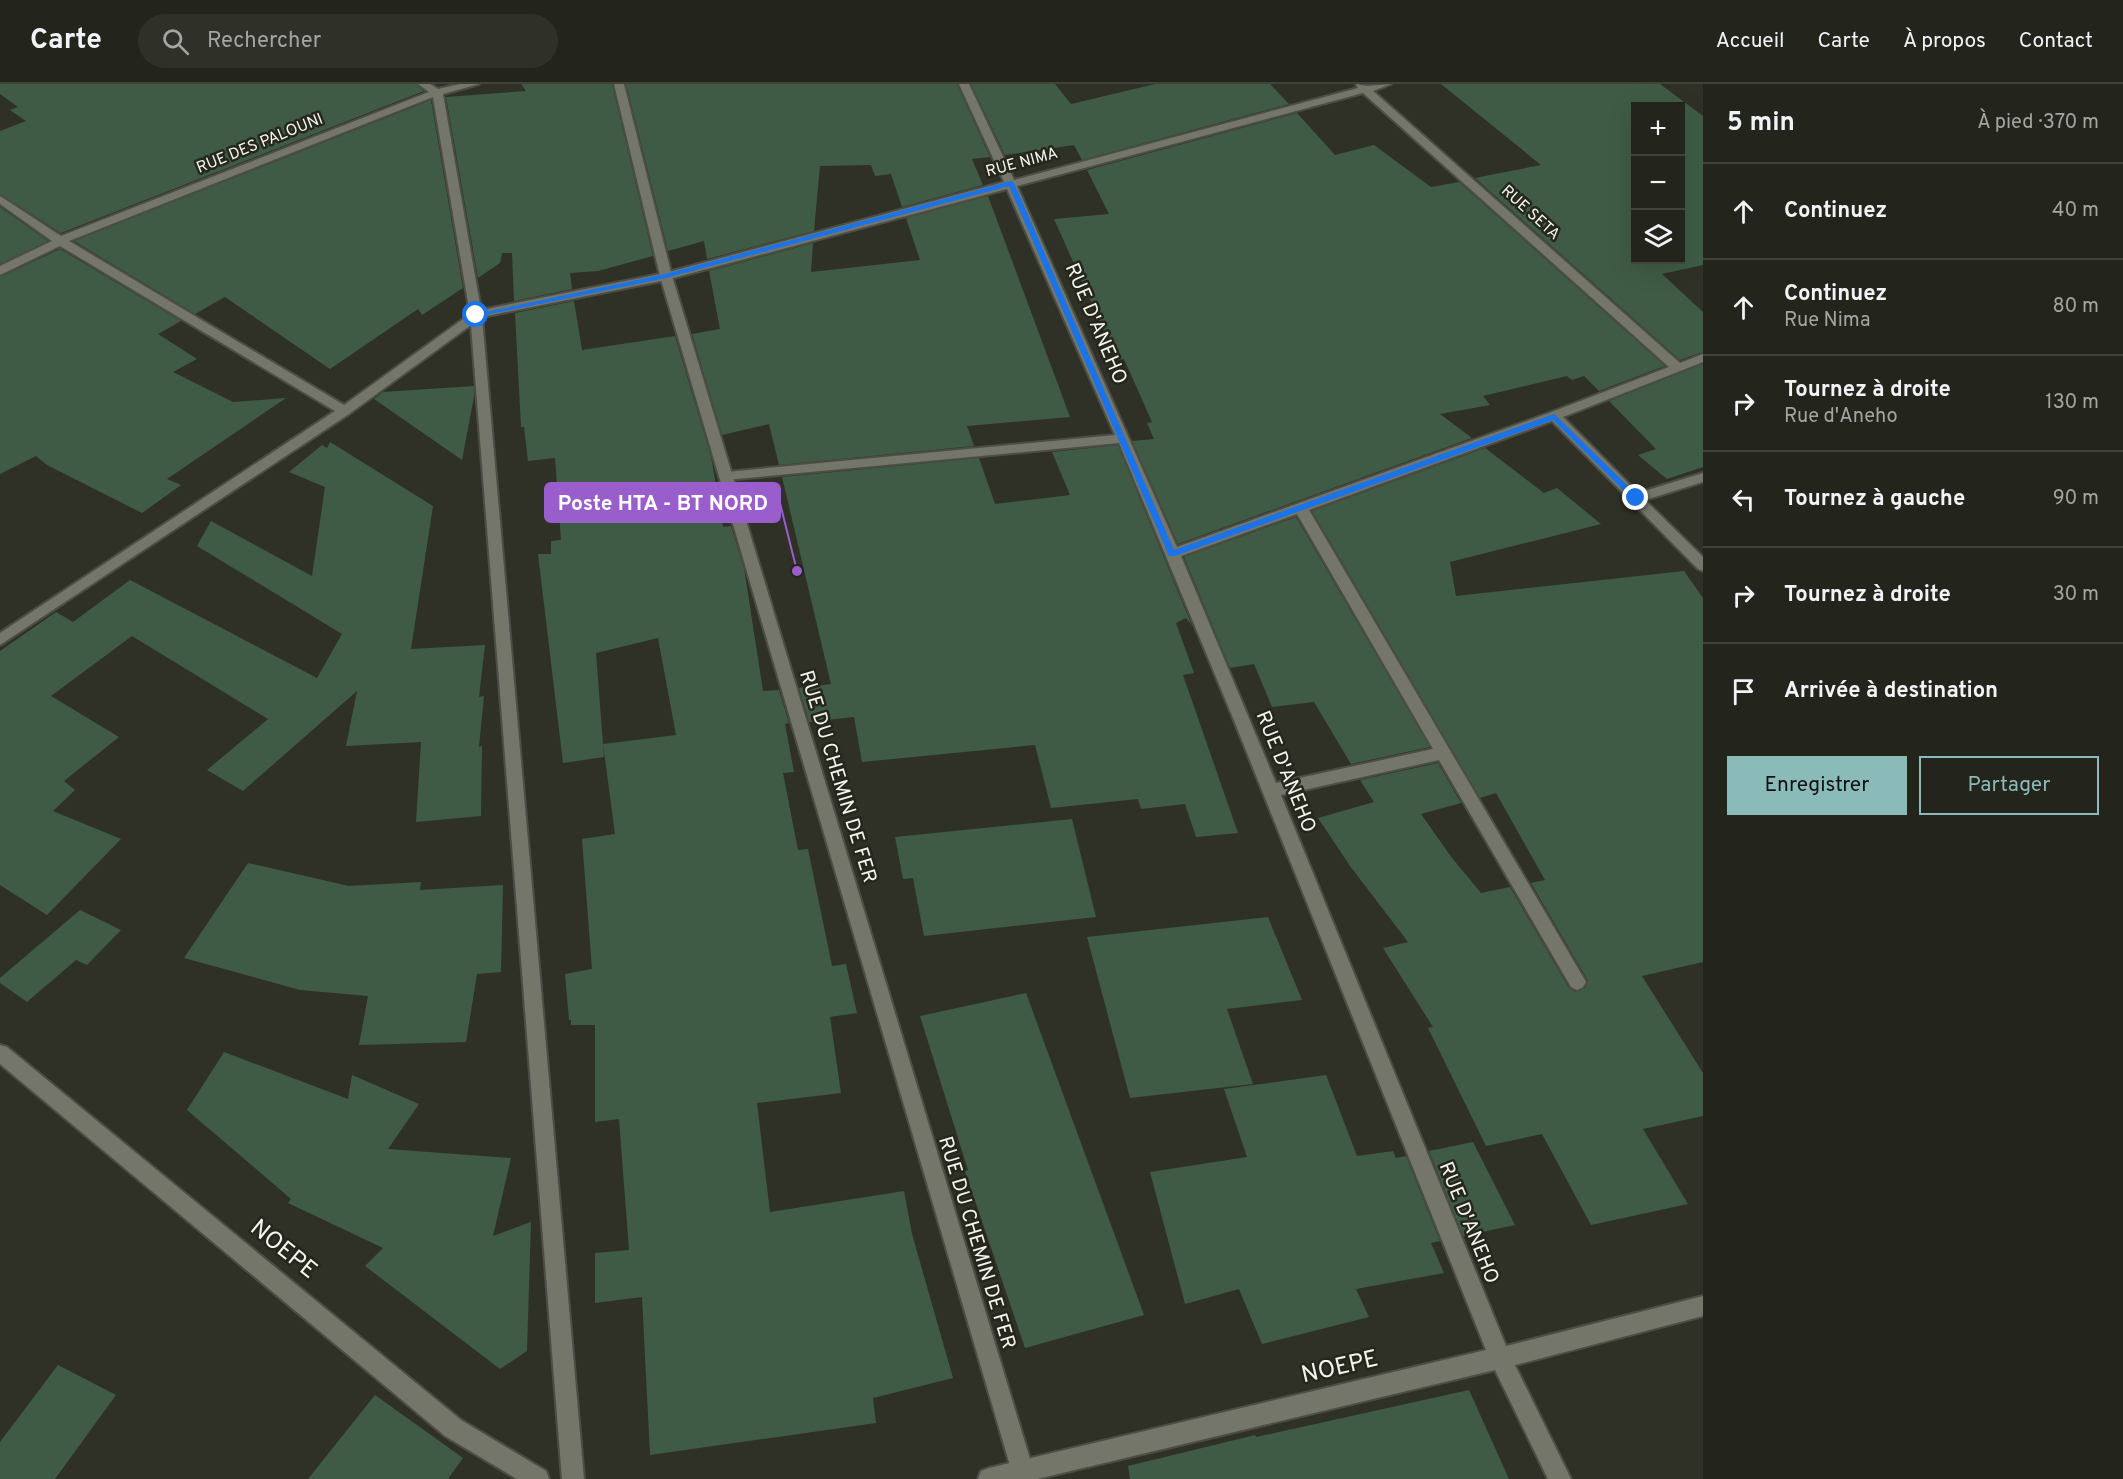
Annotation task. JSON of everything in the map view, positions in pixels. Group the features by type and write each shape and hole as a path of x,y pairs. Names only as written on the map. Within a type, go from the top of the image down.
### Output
{"street":[{"name":"RUE DES PALOUNI","path":"0,271 60,241 430,88 474,84"},
{"name":"RUE DU CHEMIN DE FER","path":"619,84 666,276 1024,1475"},
{"name":"RUE D'ANEHO","path":"964,84 1011,183 1172,554 1500,1358 1560,1479"},
{"name":"RUE NIMA","path":"476,315 666,276 1363,87 1386,84"},
{"name":"RUE SETA","path":"1363,87 1678,368"},
{"path":"430,88 476,315 573,1479"},
{"path":"0,200 60,241 344,411"},
{"path":"0,640 344,411 476,315"},
{"path":"1172,554 1554,416 1703,358"},
{"path":"1554,416 1703,566"},
{"path":"726,476 1122,439"},
{"path":"1636,498 1703,477"},
{"path":"1302,508 1577,982"},
{"path":"1270,791 1444,753"},
{"name":"NOEPE","path":"0,1053 453,1428 538,1479"},
{"name":"NOEPE","path":"989,1479 1024,1475 1703,1306"}],"building":[{"path":"0,84 416,84 424,91 61,233 0,194 0,131 26,121 10,110 18,107 0,94"},
{"path":"521,84 612,84 653,256 598,271 570,273 572,289 514,301 512,253 502,253 500,263 478,278 446,97 526,91"},
{"path":"626,84 957,84 990,157 972,159 983,185 902,207 891,174 875,176 871,165 820,166 814,231 707,259 704,241 668,251"},
{"path":"971,84 1055,84 1071,104 1155,84 1270,84 1289,104 1082,160 1074,145 1005,155"},
{"path":"1441,84 1660,84 1684,102 1631,102 1631,264 1685,264 1685,103 1703,116 1703,265 1662,274 1703,312 1703,352 1680,360 1475,178 1541,165"},
{"path":"431,100 463,288 422,315 418,309 330,369 225,297 195,314 74,241"},
{"path":"1297,113 1335,155 1374,145 1431,187 1459,182 1665,366 1599,391 1584,376 1572,380 1567,376 1483,396 1490,405 1440,414 1472,438 1178,544 1132,441 1154,439 1147,423 1152,422 1124,359 1117,360 1054,219 1109,214 1087,170"},
{"path":"988,196 1070,417 967,426 974,446 779,465 769,424 722,435 692,334 720,329 709,271 813,243 811,272 920,260 906,218"},
{"path":"0,207 48,241 0,264"},
{"path":"60,249 181,321 158,334 197,359 173,372 233,402 286,398 167,479 181,485 142,513 47,465 36,456 0,474 0,277"},
{"path":"574,301 582,350 675,336 711,456 723,527 731,526 744,568 763,691 779,690 789,723 785,724 794,772 783,773 798,850 808,849 832,966 846,964 857,1013 830,1017 841,1093 757,1103 770,1212 904,1191 912,1234 953,1378 873,1398 876,1423 650,1455 642,1297 595,1303 595,1253 629,1250 619,1119 595,1122 595,1025 571,1025 565,974 592,969 582,839 615,834 603,744 604,757 563,763 538,554 551,554 551,541 561,540 555,458 528,461 524,427 521,427 515,313","holes":["658,638 676,735 603,744 596,653"]},
{"path":"1703,364 1703,467 1667,479 1638,455 1656,449 1609,401"},
{"path":"474,386 462,460 374,399 383,392"},
{"path":"330,442 433,506 411,649 485,645 479,697 484,696 479,747 482,746 481,816 416,822 421,742 346,746 357,691 243,791 207,770 268,719 132,636 51,696 119,737 64,781 75,790 53,811 121,839 47,915 0,885 0,651 56,612 73,622 130,580 317,678 342,634 197,546 211,521 312,576 325,487 289,472 322,445 327,448"},
{"path":"1118,445 1192,626 1186,618 1176,623 1194,673 1183,675 1238,833 1196,837 1185,804 1141,809 1138,799 1051,808 1035,745 862,762 854,717 809,722 799,688 831,684 782,477 979,458 995,504 1070,495 1052,452"},
{"path":"1485,448 1544,493 1557,488 1601,524 1450,562 1456,596 1684,571 1703,598 1703,962 1642,976 1703,1073 1703,1116 1643,1129 1688,1204 1591,1225 1542,1134 1486,1146 1428,1028 1433,1027 1383,948 1408,942 1350,866 1318,818 1374,802 1360,780 1438,763 1461,803 1421,814 1452,858 1481,893 1510,887 1569,988 1576,992 1585,988 1588,981 1531,883 1545,880 1496,793 1480,798 1312,511"},
{"path":"1296,517 1430,747 1351,764 1314,702 1272,707 1254,664 1230,668 1184,557"},
{"path":"1072,819 1096,917 924,936 913,878 903,879 895,837"},
{"path":"248,863 349,886 421,882 420,890 503,885 501,972 477,974 466,1042 359,1045 368,996 300,990 184,958"},
{"path":"80,910 121,930 87,965 76,960 27,1002 0,983 0,978"},
{"path":"1268,917 1302,1000 1227,1009 1253,1084 1130,1098 1087,937"},
{"path":"1026,993 1144,1315 1025,1348 965,1171 968,1170 920,1016"},
{"path":"224,1052 348,1099 352,1075 419,1104 388,1149 511,1158 493,1236 531,1222 527,1351 500,1369 365,1266 383,1248 288,1203 291,1199 187,1110"},
{"path":"1326,1075 1357,1156 1393,1151 1396,1158 1406,1156 1440,1241 1431,1243 1444,1273 1356,1289 1369,1317 1262,1344 1239,1289 1185,1304 1150,1172 1247,1157 1224,1089"},
{"path":"1473,1142 1515,1225 1463,1236 1429,1151"},
{"path":"58,1365 116,1395 55,1479 0,1479 0,1442"},
{"path":"1469,1390 1509,1479 1130,1479 1128,1466 1255,1435 1256,1437"},
{"path":"375,1395 463,1458 448,1479 308,1479"}],"place":[{"name":"Poste HTA - BT NORD","path":"797,571"}],"route":[{"path":"476,315 666,276 1011,183 1172,554 1554,416 1636,498"}]}
